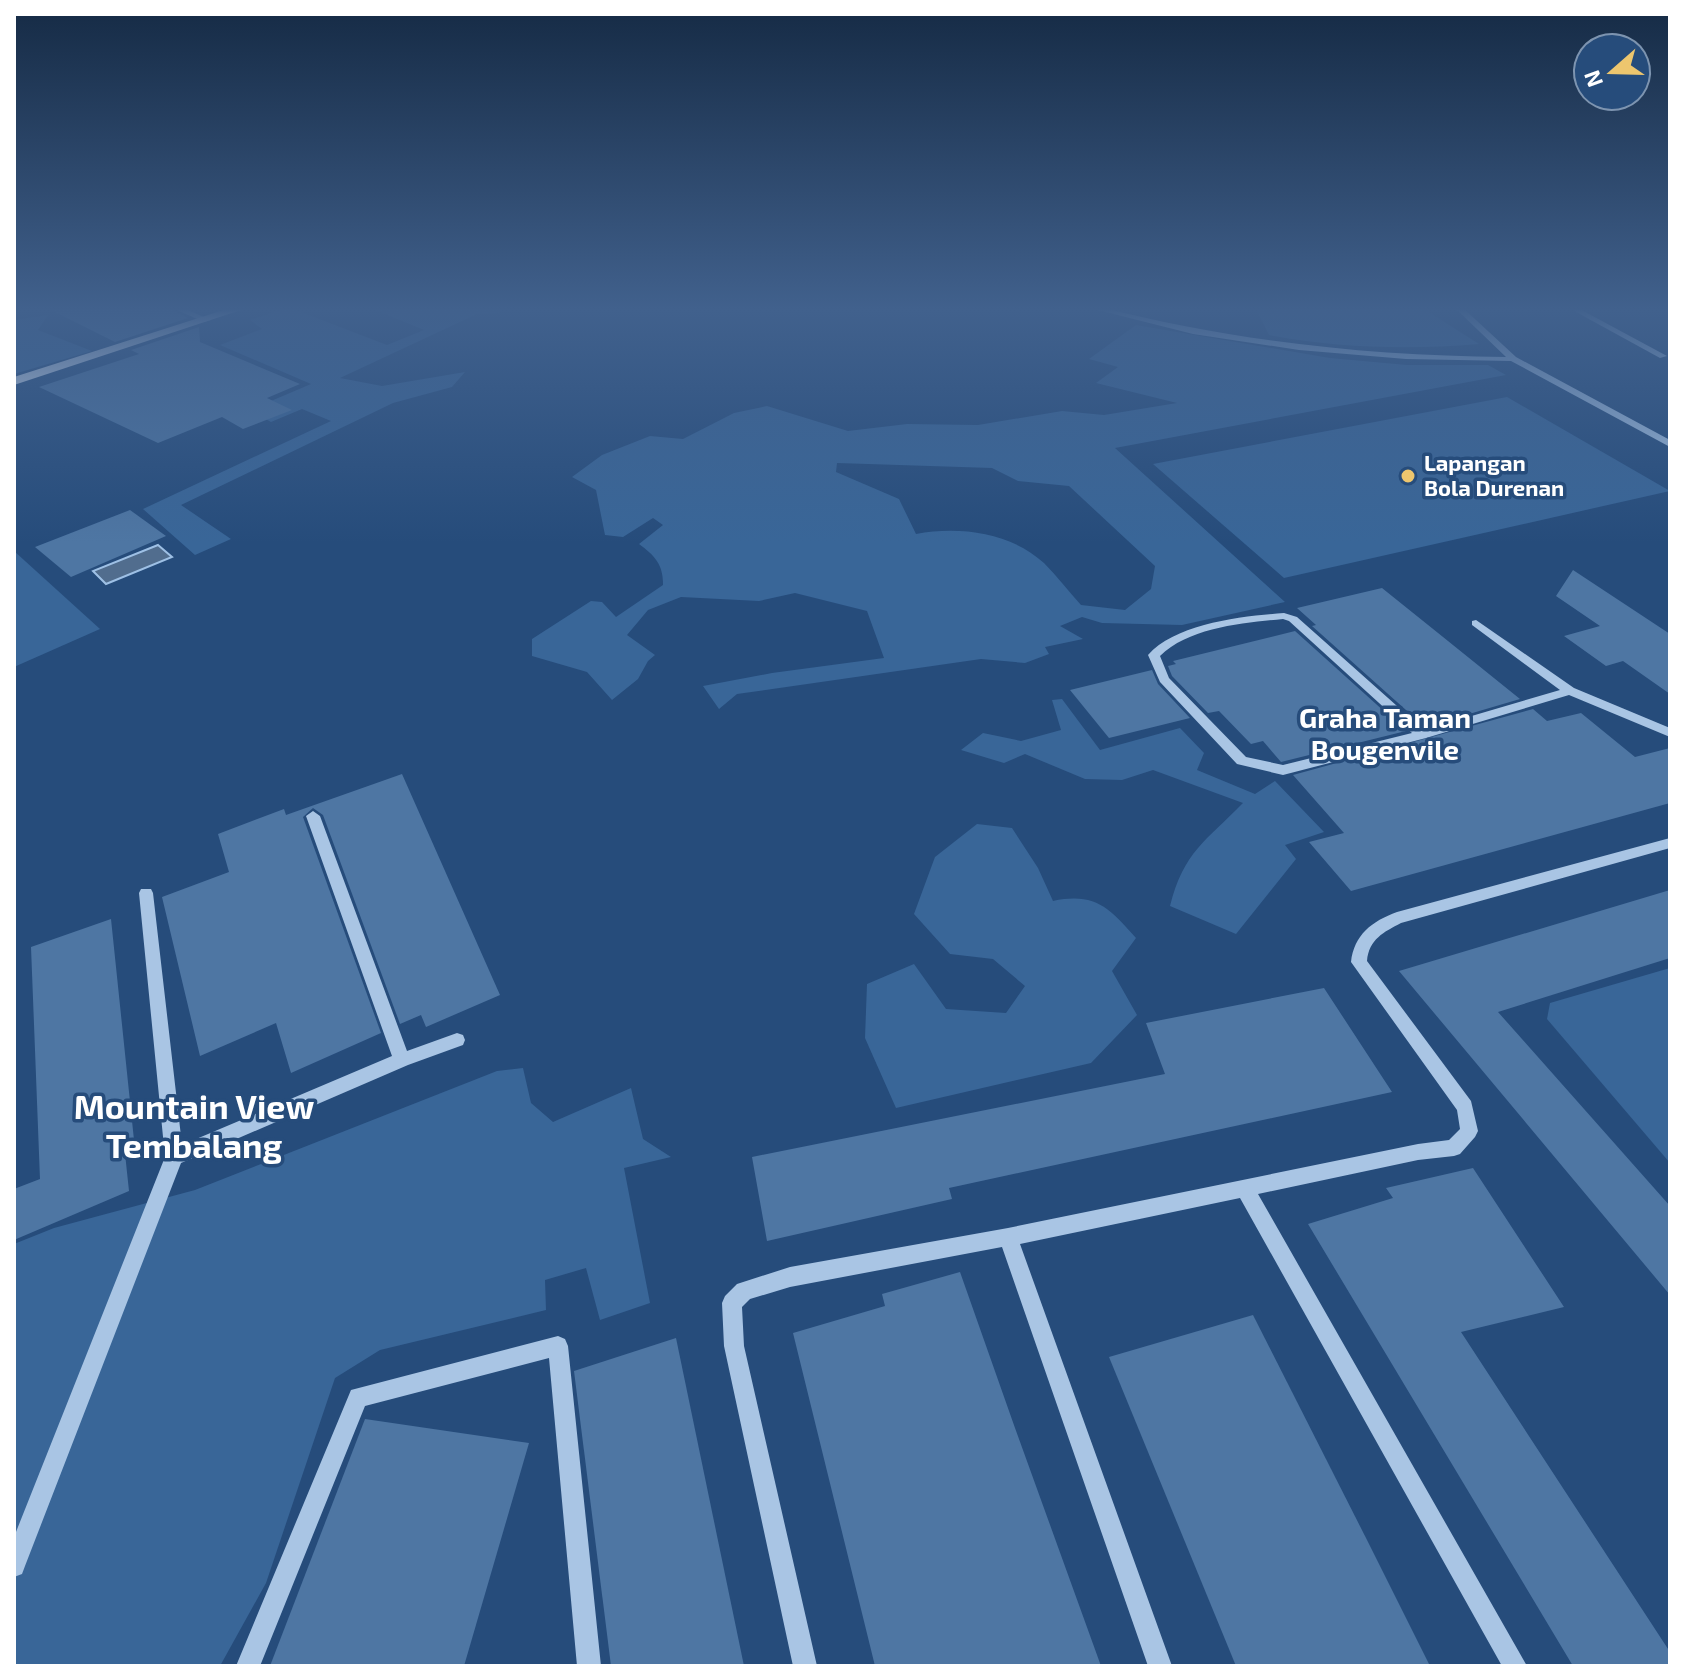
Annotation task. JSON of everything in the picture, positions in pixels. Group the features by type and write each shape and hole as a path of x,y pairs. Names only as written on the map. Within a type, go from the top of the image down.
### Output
{"street":[{"path":"1562,385 1670,444"},
{"path":"1422,735 1333,653 1293,619 1284,616 1178,637 1159,648 1154,655 1164,679 1230,751 1242,761 1283,770 1422,735 1570,691"},
{"path":"1476,623 1570,691 1670,733"},
{"path":"313,816 402,1060"},
{"path":"805,1666 734,1346 730,1319 732,1303 744,1291 790,1277 1008,1237 1418,1152 1454,1148 1469,1131 1465,1107 1359,962 1359,947 1369,934 1397,918 1670,843"},
{"path":"14,1566 174,1157 146,893"},
{"path":"174,1157 402,1060 457,1040"},
{"path":"1245,1188 1515,1666"},
{"path":"1008,1237 1160,1666"},
{"path":"248,1666 358,1397 558,1346 589,1666"}],"shaded area":[{"path":"308,385 453,385 393,403 181,505 231,539 195,555 143,509 331,421 302,409 271,422 250,410"},
{"path":"1106,385 1450,385 1115,448 1285,602 1182,625 1102,623 1082,617 1060,626 1083,639 1045,647 1049,654 1025,663 981,659 737,694 719,709 703,686 884,658 867,611 795,593 759,601 681,597 648,610 627,635 655,655 638,679 612,700 587,672 532,656 532,639 591,601 602,602 616,617 663,585 662,571 657,561 639,544 663,525 653,518 623,537 605,535 596,490 572,477 602,455 650,436 683,439 734,413 767,406 848,431 907,424 978,425 1062,411 1104,415 1177,403","holes":["837,463 992,468 1018,481 1069,486 1155,566 1151,589 1125,610 1081,605 1044,563 1016,544 966,531 916,534 899,499 836,472"]},
{"name":"Lapangan Bola Durenan","path":"1507,397 1670,491 1284,578 1153,464"},
{"path":"158,545 172,557 106,584 93,571"},
{"path":"14,551 100,629 14,667"},
{"path":"1062,699 1100,750 1180,728 1204,753 1197,770 1255,794 1275,781 1324,832 1285,845 1296,859 1236,934 1170,906 1189,859 1243,803 1153,770 1122,780 1085,779 1025,754 1004,763 961,750 983,733 1021,741 1061,730 1052,700"},
{"path":"977,824 1012,828 1038,868 1053,901 1080,899 1101,905 1136,938 1112,971 1137,1015 1091,1063 896,1108 865,1038 867,984 914,964 946,1009 1006,1013 1025,986 993,959 950,954 914,914 935,857"},
{"path":"1670,968 1670,1163 1547,1019 1550,1003"},
{"path":"523,1068 531,1103 553,1122 631,1088 643,1139 671,1157 624,1168 650,1303 600,1320 586,1268 545,1280 546,1310 380,1350 335,1378 266,1583 220,1666 14,1666 14,1244 54,1228 195,1190 497,1071"}],"building":[{"path":"297,385 267,398 292,410 243,429 222,417 158,443 39,387"},
{"path":"130,510 166,536 71,577 35,547"},
{"path":"1573,570 1670,634 1670,694 1623,661 1606,666 1564,636 1600,626 1556,596"},
{"path":"1382,588 1520,699 1425,727 1312,626 1316,625 1297,608"},
{"path":"1295,631 1406,731 1281,762 1263,741 1251,744 1219,711 1208,713 1172,676 1168,666 1176,664 1173,661"},
{"path":"1152,670 1158,684 1190,718 1109,738 1070,690"},
{"path":"1533,709 1547,721 1581,713 1635,757 1670,748 1670,803 1351,891 1309,842 1344,833 1293,775"},
{"path":"402,774 500,995 426,1027 421,1015 400,1024 323,815 313,808 303,817 381,1033 291,1073 276,1023 200,1056 162,897 229,872 218,834 284,809 286,815"},
{"path":"1670,890 1670,958 1498,1012 1670,1206 1670,1295 1399,971"},
{"path":"111,919 134,1140 124,1144 129,1191 14,1240 14,1189 40,1179 31,947"},
{"path":"1324,988 1392,1092 949,1188 952,1199 767,1241 752,1157 1165,1074 1146,1023"},
{"path":"1473,1168 1564,1307 1461,1332 1670,1652 1670,1666 1573,1666 1308,1224 1393,1198 1386,1188"},
{"path":"960,1272 1101,1666 875,1666 793,1333 885,1306 882,1294"},
{"path":"1253,1315 1430,1666 1236,1666 1109,1357"},
{"path":"676,1338 744,1666 611,1666 574,1371"},
{"path":"365,1419 529,1443 464,1666 270,1666"}],"place":[{"name":"Lapangan Bola Durenan","path":"1408,476"}],"district":[{"name":"Graha Taman Bougenvile","path":"1385,734"},
{"name":"Mountain View Tembalang","path":"194,1126"}]}
